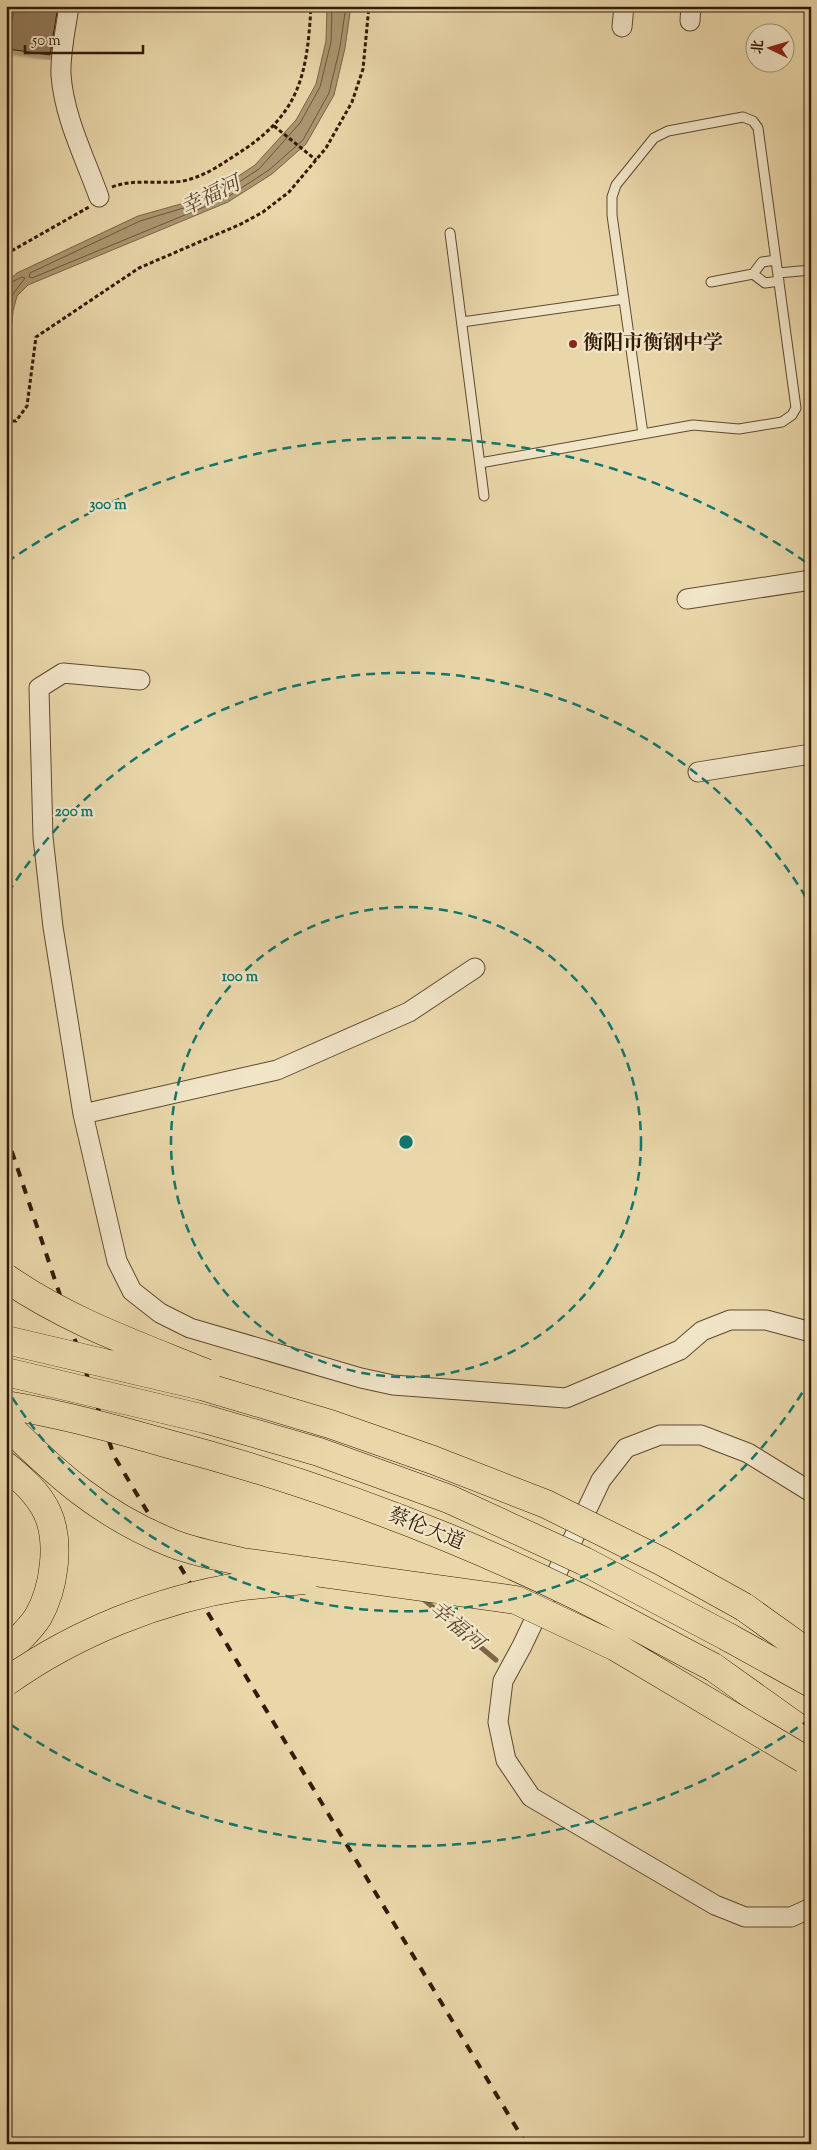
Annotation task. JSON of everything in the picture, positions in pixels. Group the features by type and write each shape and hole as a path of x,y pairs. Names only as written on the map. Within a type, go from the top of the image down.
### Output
{"highway":[{"path":"6,1278 43,1303 84,1324 330,1424"},
{"path":"6,1340 202,1386 330,1424 434,1460 546,1504 663,1562 744,1607 811,1655"},
{"name":"蔡伦大道","path":"6,1372 204,1419 319,1452 449,1499 584,1561 811,1683"},
{"name":"蔡伦大道","path":"6,1405 61,1414 219,1457 347,1499 434,1532 571,1593 713,1667 756,1698 809,1752"},
{"path":"6,1424 38,1456 85,1496 131,1524 169,1542 201,1553 242,1562 516,1600 616,1647 809,1752"},
{"path":"6,1466 27,1483 48,1513 56,1549 52,1581 38,1618 8,1649"},
{"path":"6,1682 59,1649 107,1625 175,1601 242,1587 305,1580 364,1578"}],"street":[{"path":"69,6 61,75 69,115 99,197"},
{"path":"622,27 624,6"},
{"path":"687,599 811,580"},
{"path":"140,680 63,673 39,688 43,837 53,927 83,1114 117,1261 132,1291 160,1313 190,1328 361,1378 393,1385 566,1398 680,1350 702,1332 730,1320 766,1320 811,1332"},
{"path":"698,772 811,754"},
{"path":"83,1114 277,1070 409,1012 475,968"},
{"path":"811,1492 748,1454 701,1435 660,1435 626,1448 601,1480 522,1646 503,1681 498,1722 506,1760 531,1797 715,1905 745,1917 791,1917 811,1908"}],"lane":[{"path":"480,463 643,434 693,425 738,429 782,422 792,415 796,408 758,128 753,121 743,117 668,131 654,138 616,185 612,197 612,215 643,434"},
{"path":"450,233 484,496"},
{"path":"711,282 753,274 762,262 776,260"},
{"path":"753,274 765,283 778,277 811,270"},
{"path":"462,322 624,299"}],"path":[{"path":"6,254 89,207 110,188 124,182 167,182 196,178 242,152 274,126 297,90 304,71 309,48 311,6"},
{"path":"6,421 16,421 27,406 36,337 139,268 241,224 263,212 289,192 326,148 352,102 363,69 369,6"},
{"path":"274,126 316,160"}],"water":[{"path":"327,6 351,6 345,48 334,95 306,144 272,174 228,202 28,285 17,296 13,311 6,388 8,281 17,273 138,216 195,200 255,165 296,120 316,84 326,41"}],"building":[{"path":"14,6 58,6 50,55 8,49"}],"waterway":[{"name":"幸福河","path":"422,1598 496,1660"}],"railway":[{"path":"6,1134 114,1456 526,2144"}],"place":[{"name":"衡阳市衡钢中学","path":"573,344"}]}
